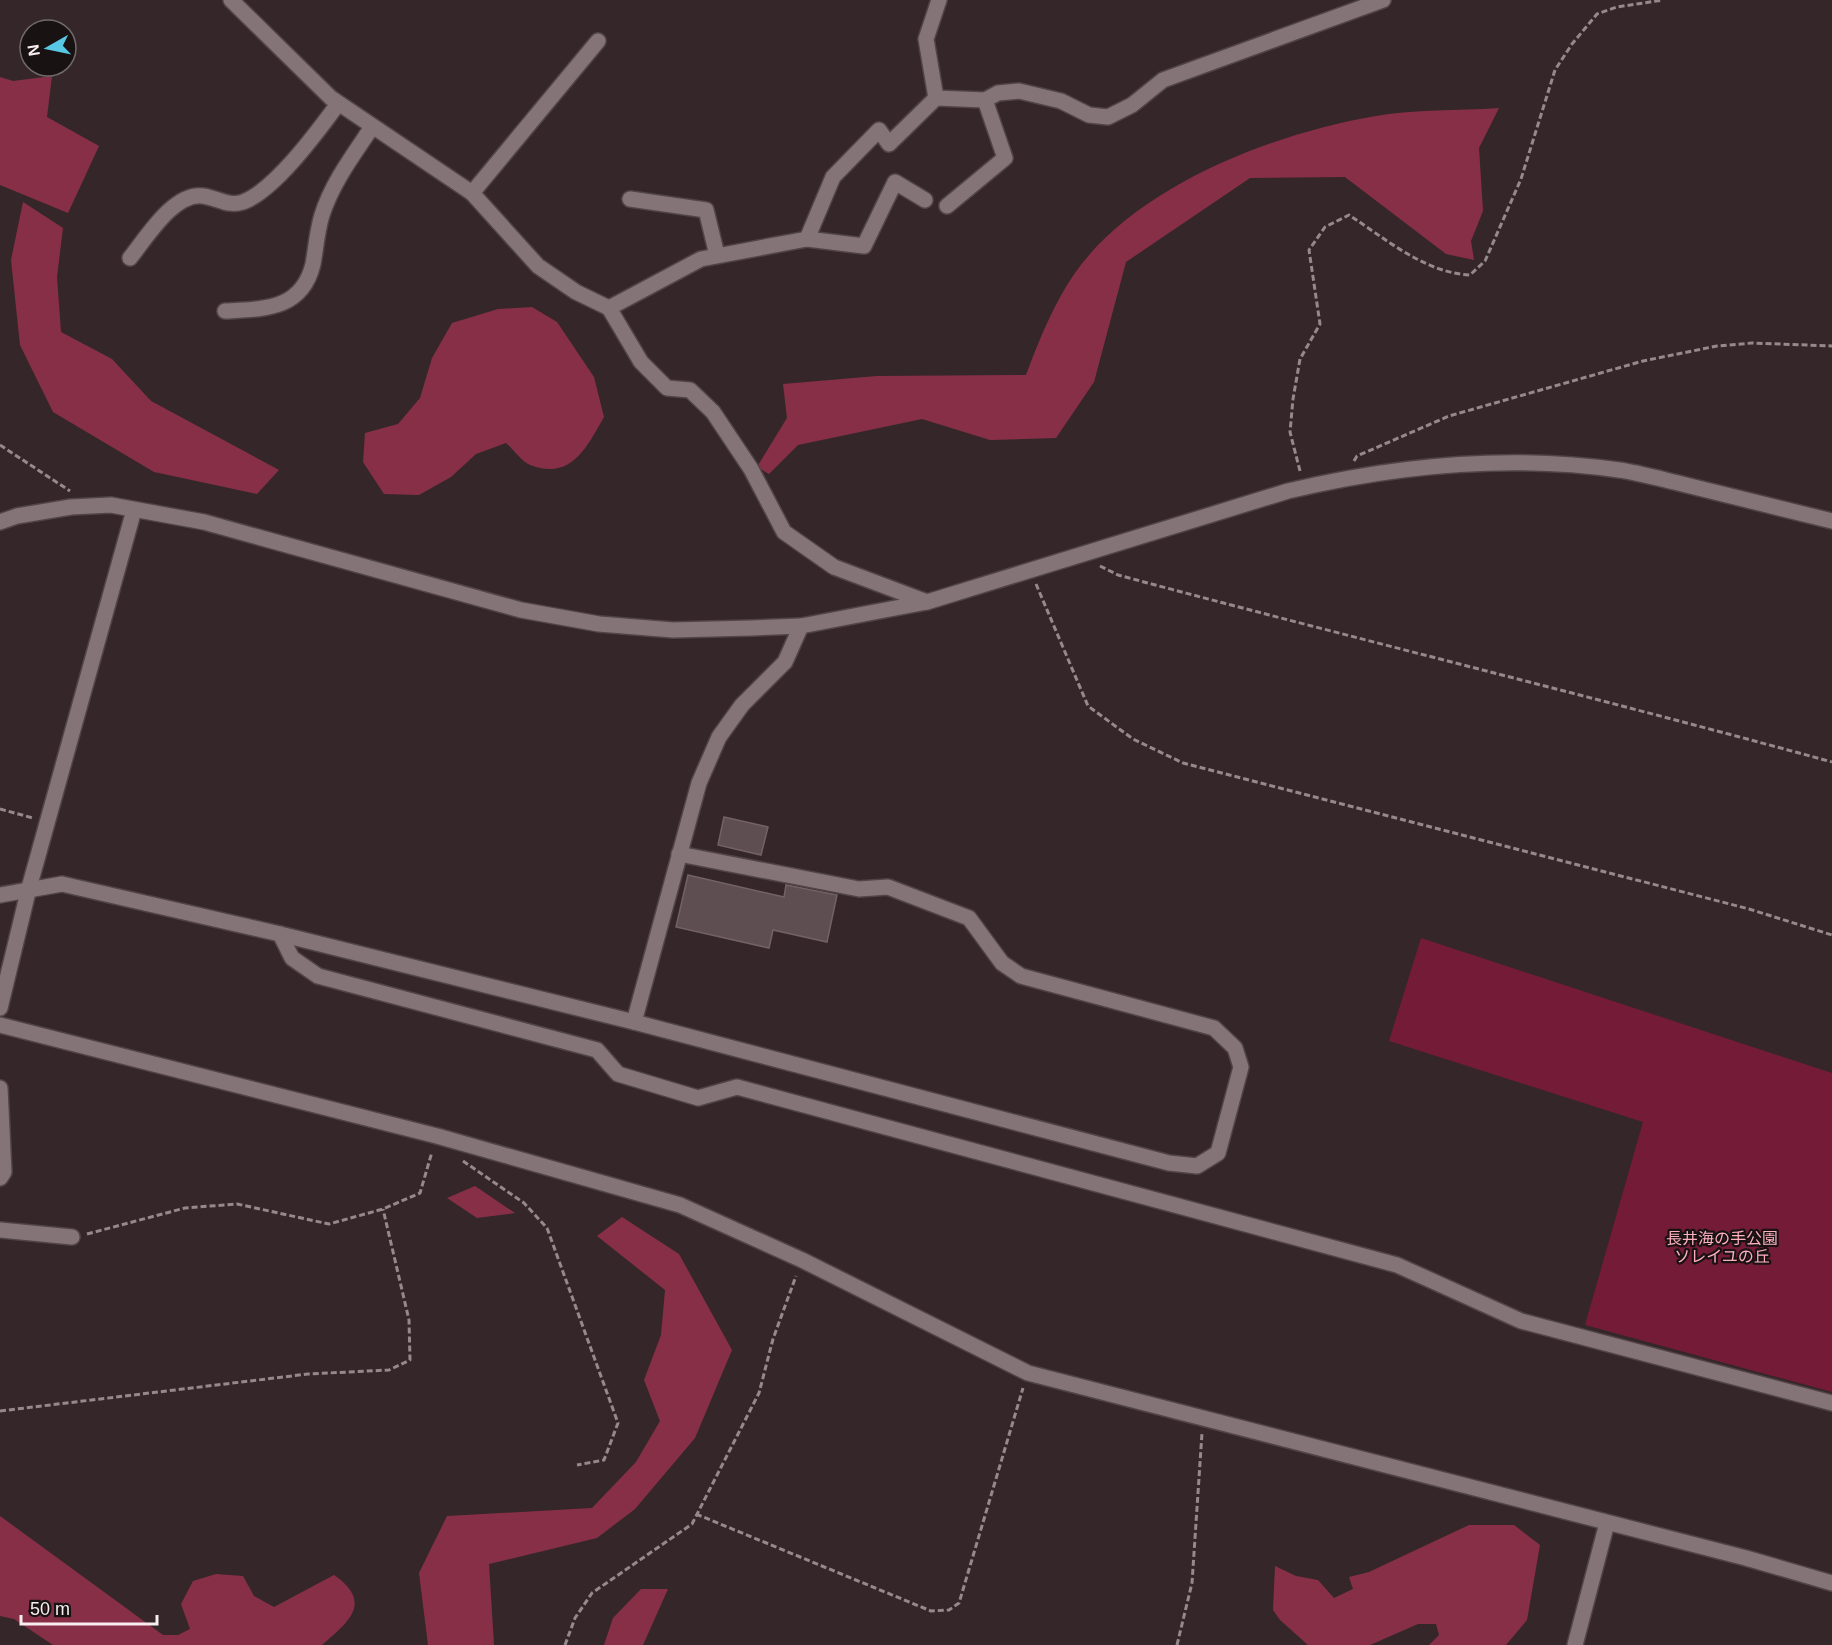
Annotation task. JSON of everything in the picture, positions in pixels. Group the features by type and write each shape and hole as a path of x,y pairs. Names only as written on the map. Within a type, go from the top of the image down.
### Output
{"street":[{"path":"231,0 291,62 338,104 472,193 538,266 576,292 609,308 641,362 667,388 690,390 713,412 751,469 784,532 834,567 927,602"},
{"path":"936,98 926,39 939,0"},
{"path":"807,239 833,177 879,130 889,144 936,98 986,100 998,93 1019,91 1061,101 1089,115 1108,117 1132,105 1163,80 1173,75 1383,0"},
{"path":"472,193 598,42"},
{"path":"947,206 1005,158 986,100"},
{"path":"130,258 179,200 202,196 229,204 244,201 274,179 303,151 338,104"},
{"path":"225,311 272,309 302,291 312,267 322,214 349,161 372,127"},
{"path":"609,308 701,259 717,255 807,239 864,246 895,182 925,200"},
{"path":"630,199 706,210 717,255"},
{"path":"0,522 17,516 111,506 204,522 458,594 598,624 673,630 801,626 927,602 1305,487 1344,478 1432,465 1486,461 1560,463 1621,470 1832,522"},
{"path":"0,1008 29,888 134,510"},
{"path":"634,1022 699,783 719,737 742,705 786,662 801,626"},
{"path":"0,895 29,888 62,884 280,934 634,1022 1157,1160 1197,1166 1218,1153 1241,1067 1234,1048 1214,1028 1021,976 1002,963 969,918 952,909 888,887 859,889 679,854"},
{"path":"280,934 292,958 318,976 597,1050 618,1074 698,1098 737,1087 1397,1265 1521,1321 1832,1403"},
{"path":"0,1025 437,1136 680,1205 802,1260 1028,1373 1832,1583"},
{"path":"0,1088 4,1172 0,1178"},
{"path":"0,1230 72,1237"},
{"path":"1575,1645 1607,1523"}],"path":[{"path":"1305,487 1290,432 1300,359 1320,324 1309,250 1324,226 1349,215 1420,261 1451,274 1470,275 1485,261 1521,179 1556,70 1572,44 1597,14 1617,7 1663,0"},
{"path":"1344,478 1357,456 1449,416 1643,361 1740,344 1787,342 1832,346"},
{"path":"0,445 94,506"},
{"path":"1080,556 1118,575 1832,762"},
{"path":"1030,572 1088,706 1133,739 1183,763 1749,909 1832,935"},
{"path":"0,809 47,822"},
{"path":"72,1237 185,1208 237,1204 329,1224 383,1209 420,1193 437,1136"},
{"path":"456,1156 524,1203 547,1228 618,1423 604,1460 577,1465"},
{"path":"0,1411 308,1374 389,1370 410,1360 409,1320 383,1209"},
{"path":"565,1645 575,1618 592,1593 692,1524 759,1393 772,1339 802,1260"},
{"path":"696,1514 931,1611 949,1610 959,1603 1028,1373"},
{"path":"1177,1645 1192,1583 1203,1418"}],"green space":[{"name":"長井海の手公園 ソレイユの丘","path":"1421,938 1832,1073 1832,1392 1585,1325 1643,1122 1389,1041"}],"shaded area":[{"path":"0,77 13,81 52,78 47,117 99,146 68,213 0,185"},
{"path":"1499,108 1479,148 1483,211 1471,241 1474,260 1446,254 1345,177 1250,178 1126,262 1094,382 1056,438 990,440 922,419 798,445 769,474 757,467 787,418 783,384 877,376 1026,375 1060,297 1075,273 1101,242 1133,214 1210,168 1252,150 1336,124 1406,112"},
{"path":"23,202 63,228 57,277 61,332 112,359 151,401 279,470 257,494 154,472 53,412 20,345 11,260"},
{"path":"532,307 557,322 594,377 604,417 584,450 567,465 544,469 527,463 506,443 476,454 451,477 419,495 384,494 363,462 365,433 398,424 420,398 432,358 452,323 498,309"},
{"path":"475,1186 515,1213 477,1218 447,1198"},
{"path":"622,1217 679,1254 732,1350 695,1438 635,1509 597,1538 489,1564 494,1645 428,1645 419,1573 447,1516 592,1508 636,1462 660,1421 644,1380 661,1335 665,1290 597,1236"},
{"path":"0,1516 163,1635 178,1635 190,1629 181,1604 193,1581 216,1574 243,1576 254,1596 274,1607 334,1575 346,1585 353,1595 355,1603 353,1612 348,1620 322,1645 53,1645 14,1619 0,1616"},
{"path":"1469,1525 1514,1525 1540,1545 1527,1620 1506,1645 1429,1645 1439,1635 1436,1624 1418,1624 1370,1645 1308,1645 1280,1620 1273,1610 1275,1566 1296,1576 1318,1580 1334,1598 1353,1589 1349,1577 1369,1572"},
{"path":"641,1589 668,1589 643,1645 604,1645 613,1618"}],"building":[{"path":"724,817 768,827 761,855 718,845"},
{"path":"688,875 784,897 786,885 837,895 827,942 773,930 769,948 676,927"}]}
